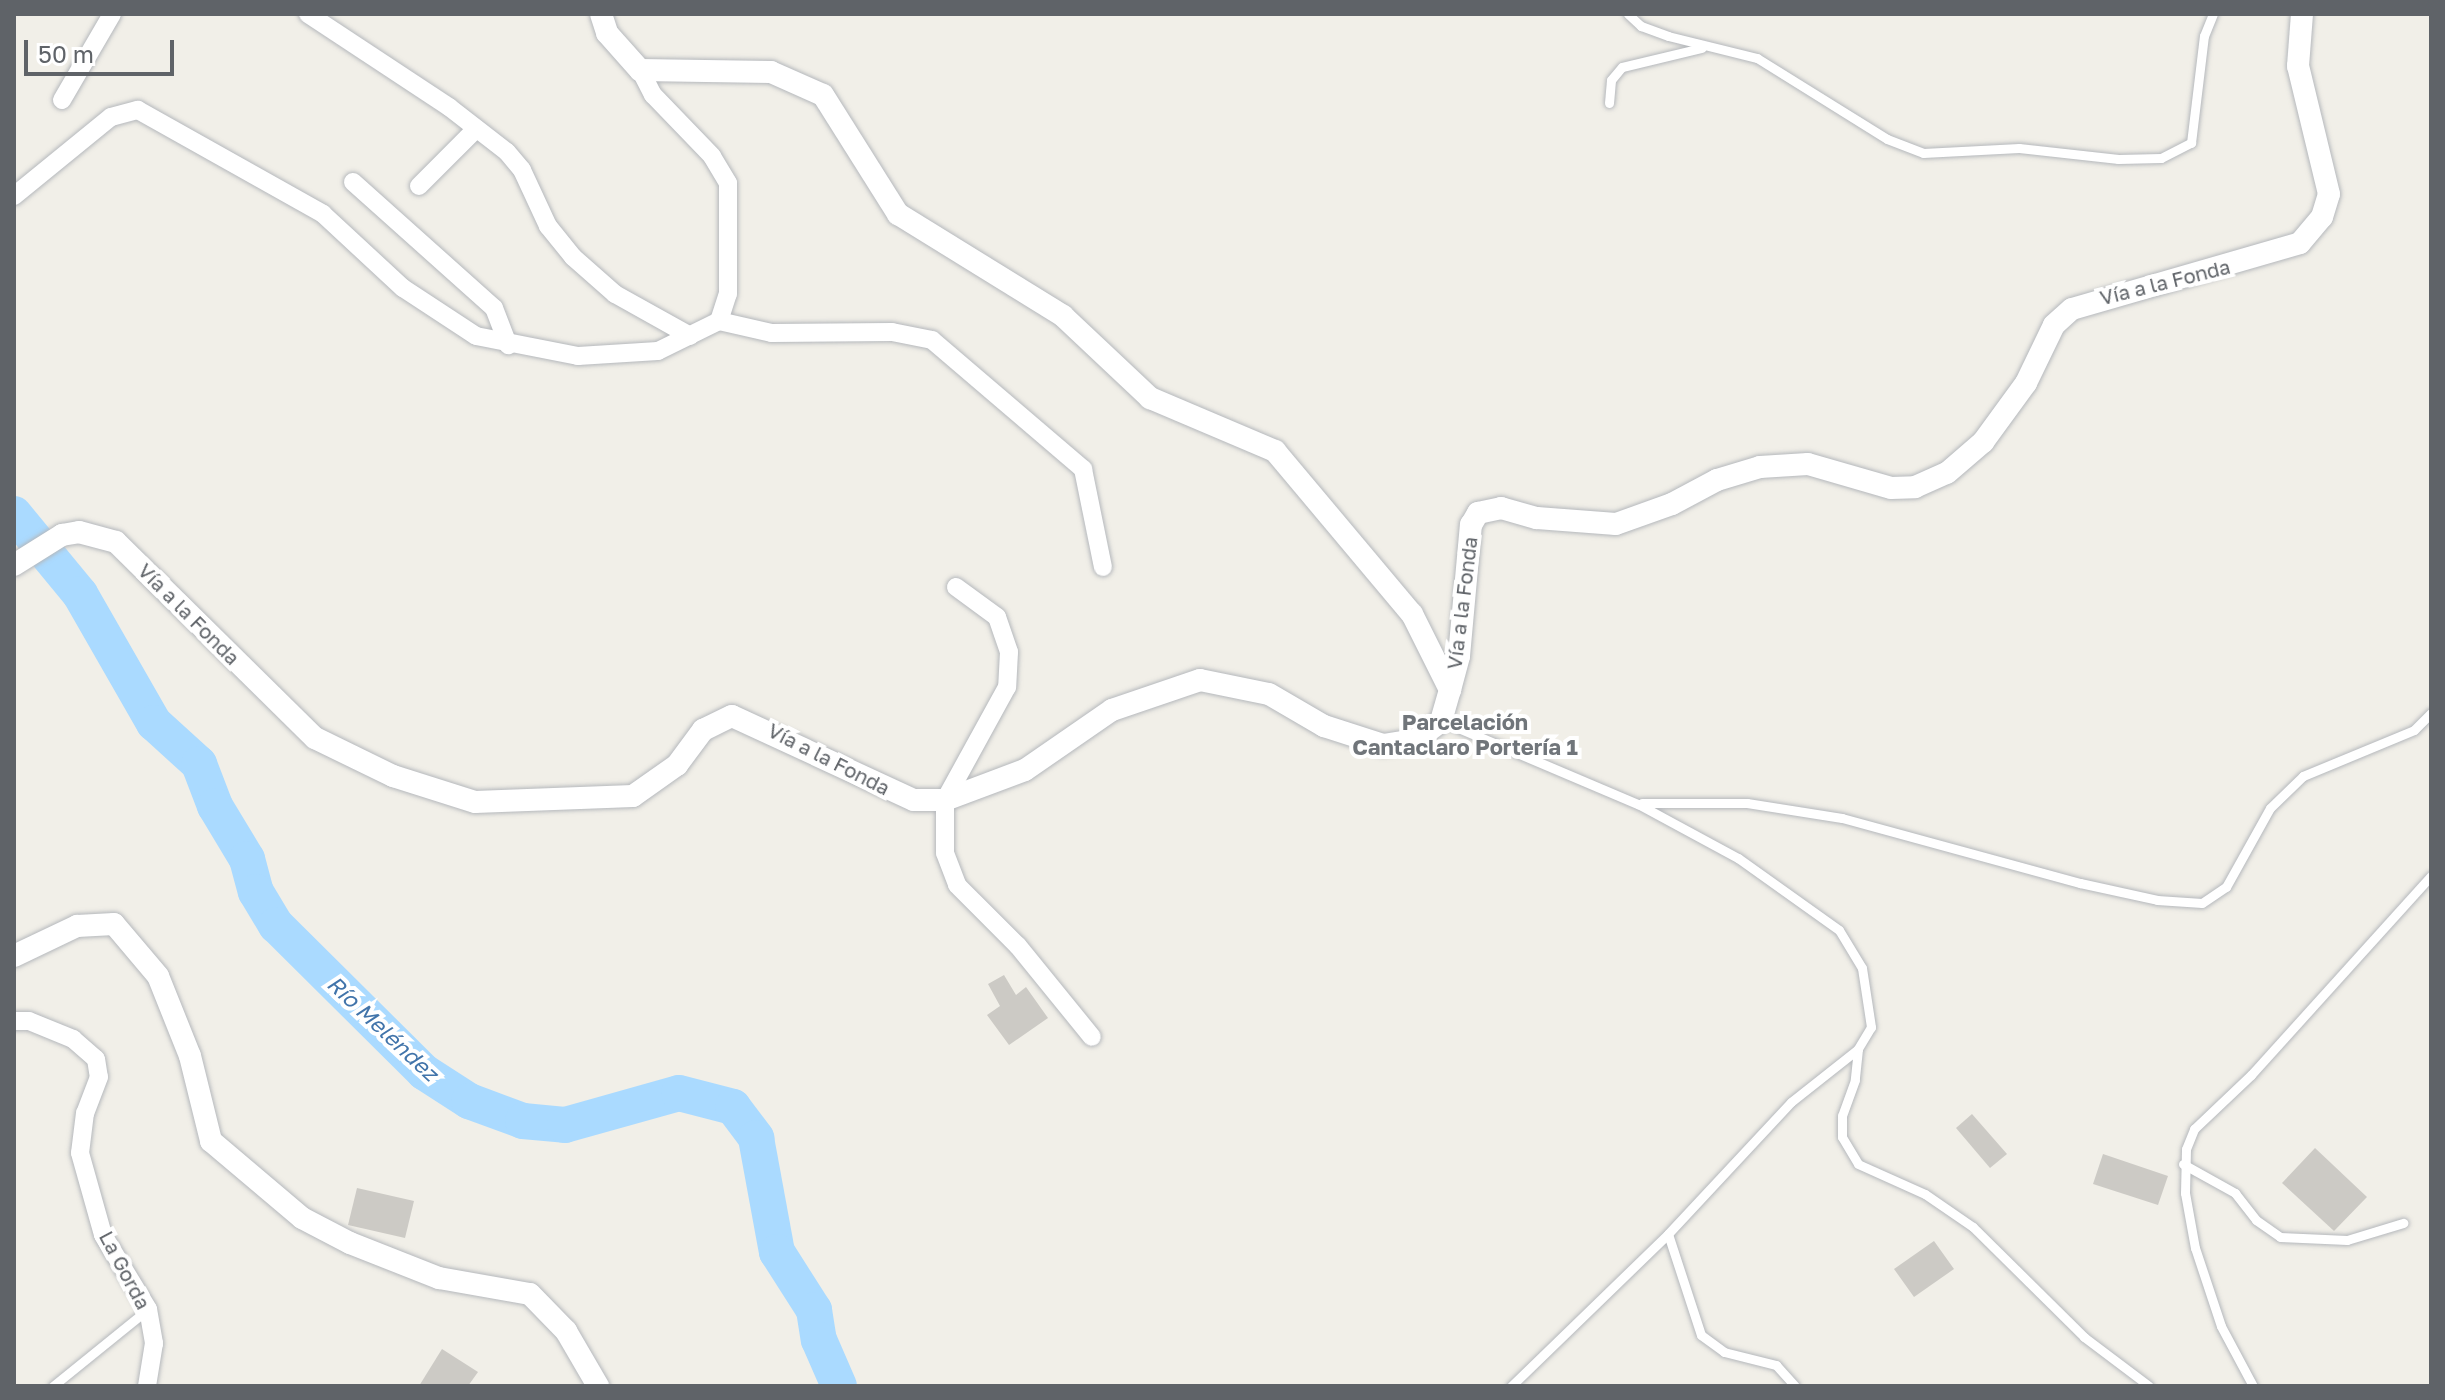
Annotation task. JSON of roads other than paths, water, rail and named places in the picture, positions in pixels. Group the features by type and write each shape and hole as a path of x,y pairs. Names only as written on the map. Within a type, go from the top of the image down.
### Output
{"street":[{"path":"62,100 112,14"},
{"path":"308,14 476,129 522,170 548,226 573,257 615,294 690,336"},
{"path":"601,14 607,33 640,70 653,95 712,156 728,183 728,294 719,321"},
{"name":"Vía a la Fonda","path":"14,565 62,535 79,532 116,542 315,738 393,776 475,802 633,796 677,765 703,730 732,716 900,794 945,800 1025,770 1112,710 1200,680 1269,694 1324,726 1383,745 1416,740 1441,721 1450,690 1459,656 1471,525 1478,513 1501,508 1537,518 1616,524 1672,504 1717,480 1760,467 1808,464 1891,488 1915,487 1947,473 1983,442 2026,383 2054,325 2072,309 2300,243 2322,217 2329,194 2298,66 2302,14"},
{"path":"640,70 771,72 823,95 898,214 1063,316 1150,398 1275,451 1412,614 1450,690"},
{"path":"14,196 111,117 138,110 323,214 438,315 476,336 508,345 617,356 658,351 719,321 772,333 892,332 932,340 1083,469 1103,567"},
{"path":"419,186 476,129"},
{"path":"353,182 494,308 508,345"},
{"path":"956,587 997,617 1009,652 1007,687 945,800 945,853 957,885 1018,946 1092,1037"},
{"path":"14,956 77,926 114,924 158,976 190,1056 211,1141 302,1218 350,1243 439,1278 530,1294 566,1331 598,1386"},
{"name":"La Gorda","path":"14,1021 29,1021 73,1039 96,1059 99,1077 85,1113 80,1153 103,1235 148,1309 154,1343 147,1386"}],"lane":[{"path":"1628,14 1641,26 1705,47 1757,58 1887,139 1923,153 2019,148 2118,159 2161,158 2191,143 2204,36 2213,14"},
{"path":"1609,103 1611,80 1622,67 1705,47"},
{"path":"1638,804 1747,803 1842,818 2080,883 2157,900 2202,903 2226,887 2270,808 2303,776 2414,730 2431,713"},
{"path":"1441,721 1638,804 1738,858 1839,930 1862,968 1871,1027 1858,1049 1791,1102 1668,1234 1511,1386"},
{"path":"2253,1386 2221,1326 2195,1248 2183,1164 2194,1129 2251,1075 2431,876"},
{"path":"1858,1049 1855,1080 1842,1116 1842,1137 1858,1164 1925,1194 1973,1227 2084,1337 2149,1386"},
{"path":"2183,1164 2235,1193 2256,1220 2280,1237 2347,1240 2403,1223"},
{"path":"1668,1234 1701,1335 1724,1352 1776,1365 1795,1386"},
{"path":"53,1386 148,1309"}],"waterway":[{"name":"Río Meléndez","path":"14,514 80,594 154,723 199,764 215,806 247,859 256,892 276,925 424,1072 469,1101 523,1121 565,1125 679,1093 733,1107 756,1138 777,1252 814,1310 819,1340 839,1386"}],"district":[{"name":"Parcelación Cantaclaro Portería 1","path":"1465,734"}]}
